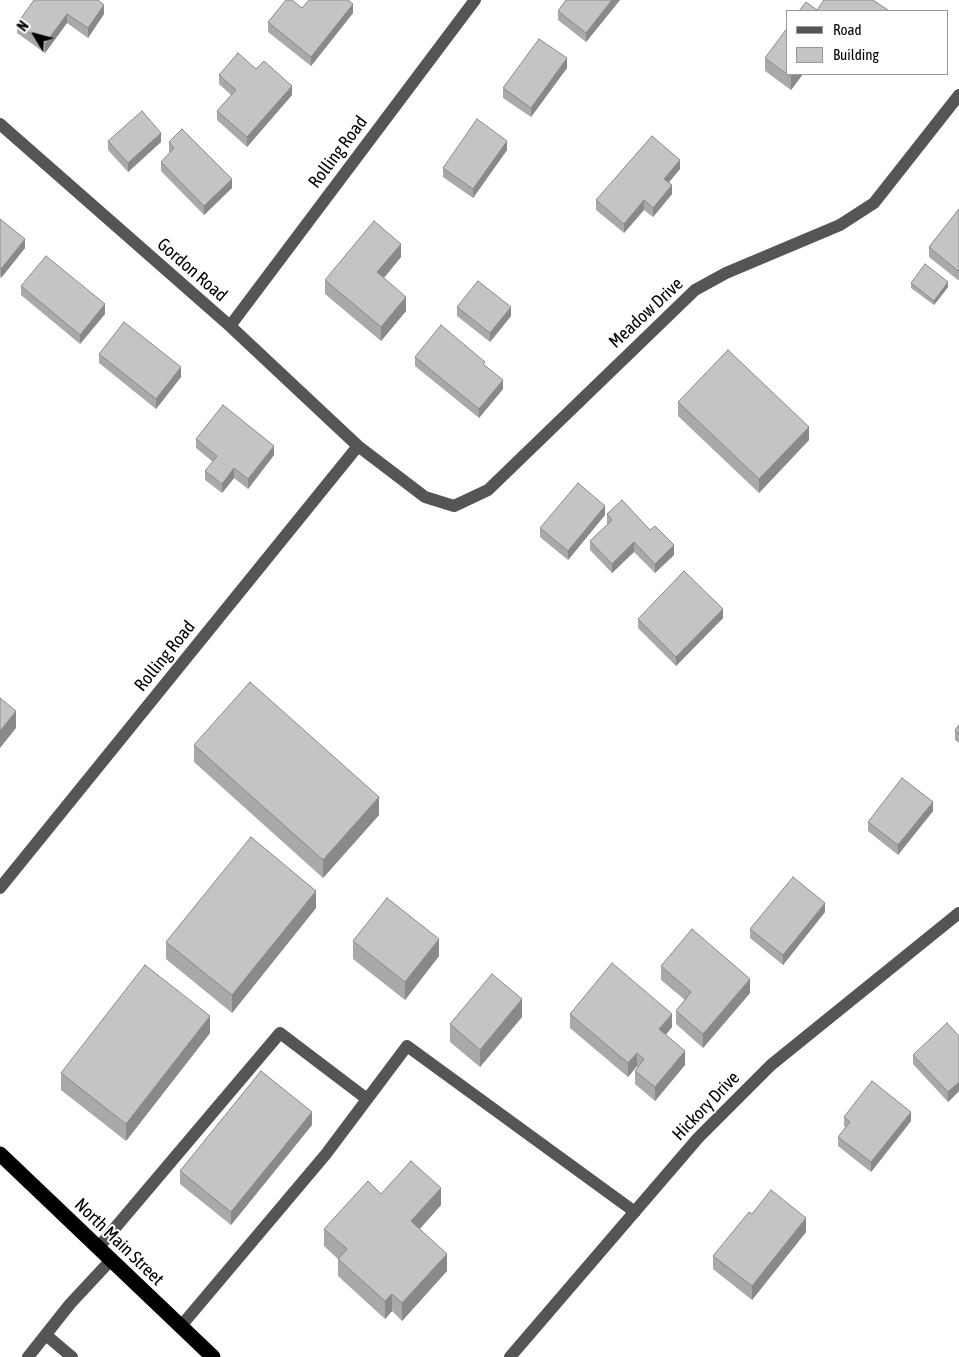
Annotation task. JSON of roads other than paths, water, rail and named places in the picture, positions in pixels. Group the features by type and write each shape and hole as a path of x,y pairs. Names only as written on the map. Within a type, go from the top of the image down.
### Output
{"highway":[{"name":"North Main Street","path":"0,1154 213,1357"}],"street":[{"name":"Rolling Road","path":"230,326 475,0"},
{"name":"Meadow Drive","path":"358,446 425,497 454,506 488,490 695,290 726,273 840,225 874,204 959,95"},
{"name":"Gordon Road","path":"1,126 230,326 358,446"},
{"name":"Rolling Road","path":"0,888 358,446"},
{"name":"Hickory Drive","path":"510,1357 698,1138 772,1065 959,913"},
{"path":"98,1248 280,1034 367,1099"},
{"path":"181,1326 326,1154 407,1046 635,1212"},
{"path":"28,1357 70,1304 111,1260"},
{"path":"46,1335 72,1357"}]}
